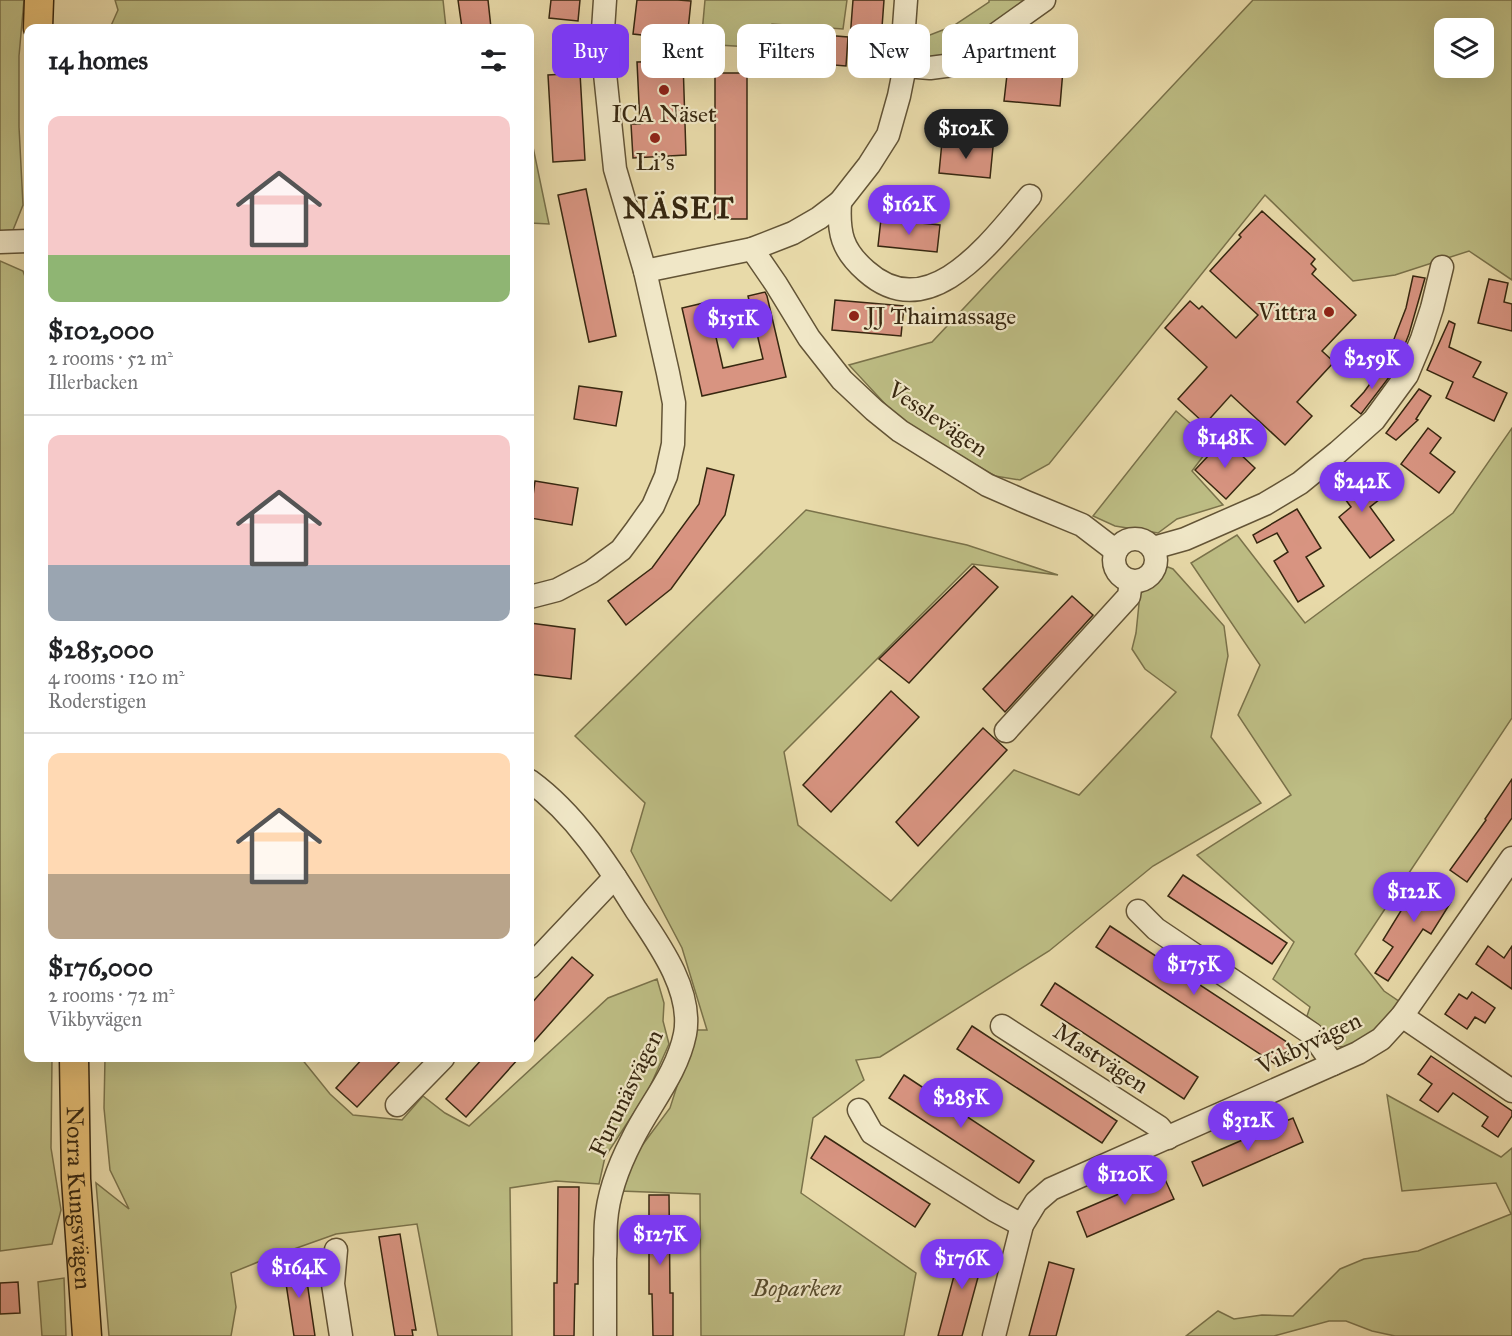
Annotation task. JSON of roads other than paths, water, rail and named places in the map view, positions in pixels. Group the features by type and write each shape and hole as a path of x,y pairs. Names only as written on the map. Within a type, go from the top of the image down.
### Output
{"main road":[{"path":"38,24 39,0"},
{"name":"Norra Kungsvägen","path":"74,1062 76,1179 87,1336"}],"street":[{"path":"534,596 557,590 583,577 621,550 653,506 666,476 673,444 674,403 645,271 615,169 602,45 605,0"},
{"path":"904,24 906,0"},
{"path":"930,68 953,65 1044,0"},
{"path":"645,271 752,249 793,233 819,218 840,202 869,165 888,135 903,78"},
{"path":"840,202 838,222 841,234 846,249 856,262 888,286 920,289 935,285 959,271 987,245 1030,196"},
{"path":"0,242 24,241"},
{"name":"Vesslevägen","path":"752,249 809,338 842,380 874,410 900,431 987,485 1082,525 1116,551"},
{"path":"1152,548 1185,539 1266,504 1300,483 1374,420 1411,366 1432,308 1442,267"},
{"path":"1141,540 1152,548 1157,561 1155,569 1145,580 1131,582 1116,570 1114,563 1116,551 1127,541 1141,540"},
{"path":"1006,731 1129,596 1131,582"},
{"name":"Furunäsvägen","path":"534,784 546,792 583,833 615,877 668,959 685,1009 685,1034 677,1058 664,1086 632,1139 614,1182 606,1221 605,1336"},
{"name":"Vikbyvägen","path":"994,1336 1022,1225 1036,1202 1051,1189 1071,1179 1370,1047 1381,1039 1402,1016 1512,858"},
{"path":"534,963 615,877"},
{"path":"1138,911 1156,929 1312,1034 1333,1064"},
{"path":"1402,1016 1512,1091"},
{"name":"Mastvägen","path":"1002,1026 1159,1127 1168,1138"},
{"path":"397,1105 439,1062"},
{"path":"859,1110 872,1133 994,1210 1022,1225"},
{"path":"336,1250 333,1284 341,1336"}],"place":[{"name":"ICA Näset","path":"664,90"},
{"name":"Li’s","path":"655,138"},
{"name":"Vittra","path":"1329,312"},
{"name":"JJ Thaimassage","path":"854,316"}],"district":[{"name":"NÄSET","path":"679,208"}],"park label":[{"name":"Boparken","path":"797,1288"}]}
